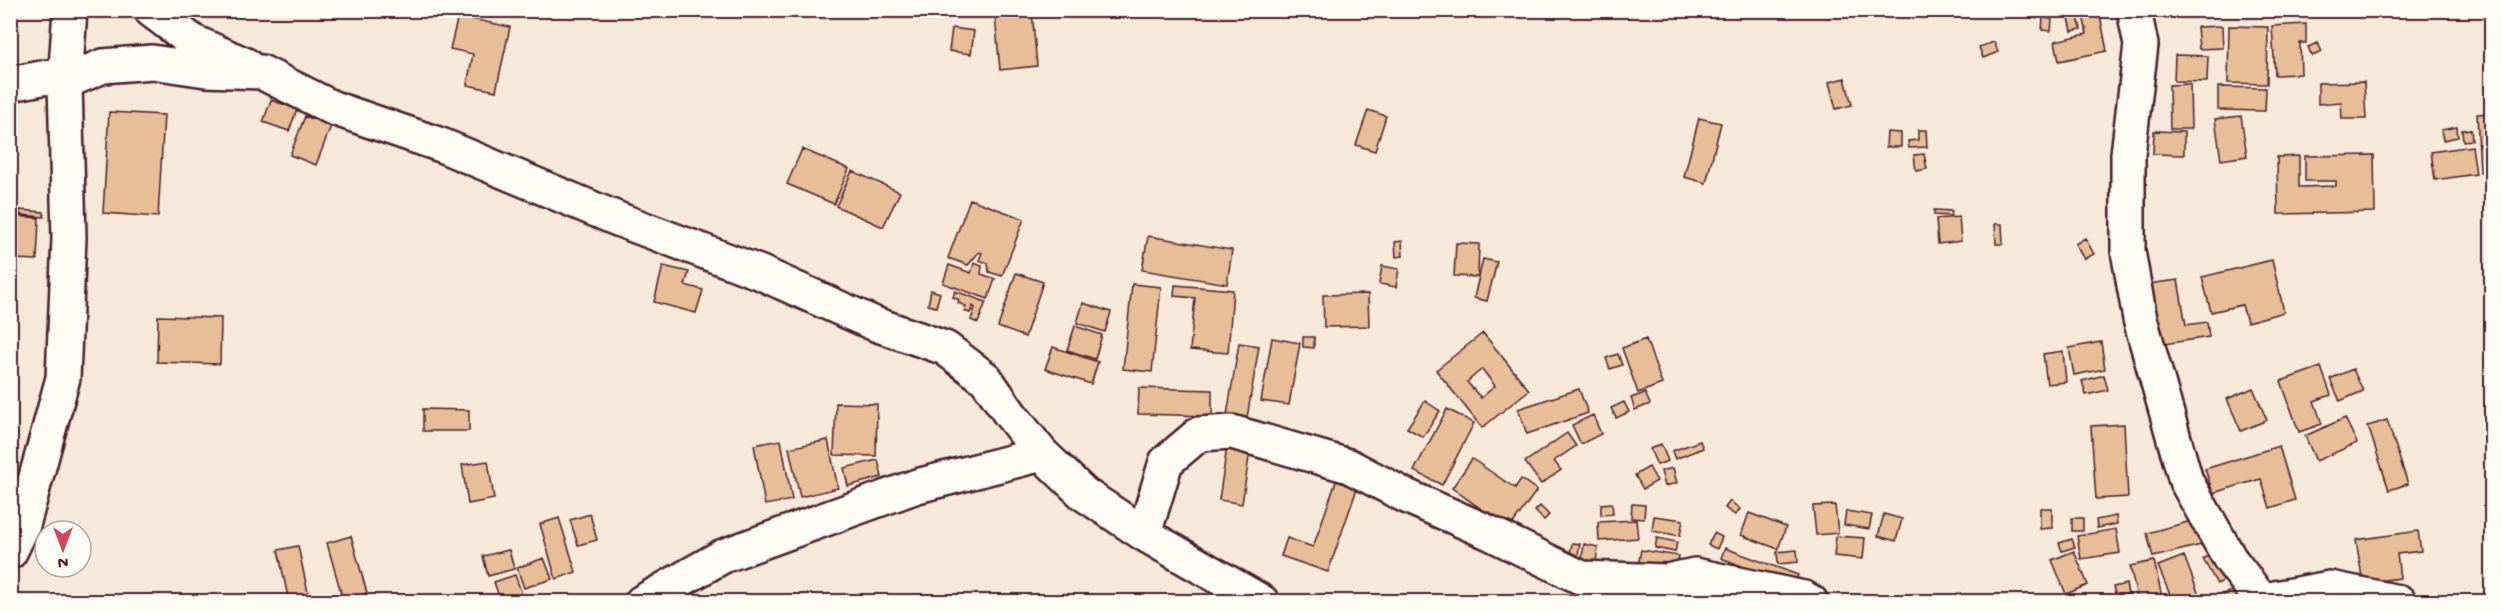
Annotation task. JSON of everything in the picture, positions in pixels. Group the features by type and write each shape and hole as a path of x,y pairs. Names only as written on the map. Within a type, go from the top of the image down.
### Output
{"street":[{"path":"10,552 22,525 63,378 69,238 65,82 70,10"},
{"path":"151,10 192,41 333,108 441,145 620,220 761,273 875,324 945,348 986,379 1042,454 1084,494 1144,534 1262,602"},
{"path":"2134,10 2141,45 2128,154 2128,251 2140,319 2187,481 2230,559 2264,601 2330,588 2399,602"},
{"path":"10,84 47,77 65,82 103,66 152,62 206,70 261,72"},
{"path":"1144,534 1166,462 1199,434 1232,432 1349,466 1404,495 1582,578 1666,582 1695,574 1806,600"},
{"path":"642,602 723,556 917,486 1042,454"}],"building":[{"path":"2067,10 2076,10 2081,29 2072,31"},
{"path":"2082,10 2099,10 2107,51 2059,61 2055,41 2087,34"},
{"path":"1032,11 1037,66 1000,70 995,15"},
{"path":"458,16 510,27 496,91 467,85 473,54 450,49"},
{"path":"2043,18 2052,19 2051,31 2042,30"},
{"path":"2306,24 2306,43 2300,43 2301,74 2275,75 2272,26"},
{"path":"2222,26 2223,48 2199,49 2197,27"},
{"path":"2229,26 2268,27 2267,84 2228,83"},
{"path":"952,28 974,31 971,54 949,51"},
{"path":"1994,42 1998,52 1983,58 1979,47"},
{"path":"2318,43 2322,52 2312,56 2308,47"},
{"path":"2175,55 2208,56 2207,82 2174,81"},
{"path":"1845,78 1852,105 1836,109 1829,82"},
{"path":"2364,82 2366,119 2342,119 2341,102 2318,104 2318,83"},
{"path":"2190,84 2191,129 2170,129 2169,85"},
{"path":"2218,87 2266,88 2265,111 2218,110"},
{"path":"271,100 297,109 289,131 263,122"},
{"path":"1368,110 1386,116 1375,151 1356,145"},
{"path":"109,112 164,115 158,217 103,213"},
{"path":"2492,113 2492,171 2480,172 2477,114"},
{"path":"305,116 331,126 316,165 290,155"},
{"path":"2241,116 2247,156 2221,160 2215,119"},
{"path":"1699,118 1721,123 1706,183 1684,177"},
{"path":"2457,127 2458,137 2443,140 2441,130"},
{"path":"2471,129 2472,140 2463,141 2462,130"},
{"path":"1918,130 1926,130 1927,147 1909,148 1908,141 1918,140"},
{"path":"2154,131 2184,132 2184,155 2153,154"},
{"path":"1887,132 1901,133 1901,147 1886,147"},
{"path":"2472,146 2476,174 2435,180 2431,152"},
{"path":"802,149 849,169 834,204 787,184"},
{"path":"1924,154 1927,169 1916,171 1914,155"},
{"path":"2374,155 2375,212 2278,214 2277,157 2299,156 2299,187 2336,186 2336,181 2305,181 2305,156"},
{"path":"852,171 900,192 883,227 836,206"},
{"path":"970,199 1024,219 1002,276 989,272 988,263 979,260 982,253 979,252 968,265 948,258"},
{"path":"20,210 44,212 44,217 20,215"},
{"path":"1934,210 1952,211 1951,216 1934,215"},
{"path":"16,216 39,218 37,260 14,259"},
{"path":"1959,217 1961,241 1938,244 1936,219"},
{"path":"1995,224 2002,224 2003,244 1996,244"},
{"path":"1148,236 1232,250 1227,284 1142,270"},
{"path":"2085,238 2094,254 2084,259 2075,244"},
{"path":"1402,241 1403,256 1396,257 1395,242"},
{"path":"1456,243 1479,244 1478,277 1454,276"},
{"path":"1483,259 1497,262 1487,301 1474,298"},
{"path":"2272,260 2284,312 2247,322 2242,305 2211,312 2202,277"},
{"path":"974,263 982,266 981,274 995,279 988,299 943,283 949,265 971,273"},
{"path":"663,266 689,272 685,285 703,290 696,313 654,302"},
{"path":"1382,266 1399,269 1396,287 1379,284"},
{"path":"1016,273 1043,282 1025,337 998,327"},
{"path":"2178,280 2186,325 2207,322 2209,337 2158,345 2148,284"},
{"path":"1132,284 1161,287 1152,372 1123,369"},
{"path":"1175,285 1233,290 1228,353 1190,350 1195,298 1174,296"},
{"path":"931,290 940,293 936,307 928,305"},
{"path":"955,291 986,302 978,323 971,320 975,308 973,306 970,313 964,311 966,306 958,303 959,300 953,297"},
{"path":"1368,294 1369,326 1324,327 1323,295"},
{"path":"1083,303 1111,312 1105,332 1077,323"},
{"path":"158,316 221,318 220,364 157,362"},
{"path":"1075,326 1102,335 1095,359 1067,350"},
{"path":"1483,333 1529,390 1482,428 1436,370","holes":["1482,369 1495,386 1481,398 1467,382"]},
{"path":"1303,337 1314,337 1314,348 1303,347"},
{"path":"1272,338 1300,343 1289,405 1261,401"},
{"path":"1646,339 1662,384 1638,393 1622,348"},
{"path":"2101,342 2105,369 2074,375 2069,348"},
{"path":"1239,343 1259,346 1247,418 1227,415"},
{"path":"1053,347 1098,362 1091,384 1045,369"},
{"path":"2063,351 2066,382 2047,384 2043,354"},
{"path":"1618,354 1622,365 1610,369 1606,358"},
{"path":"2321,367 2331,395 2314,401 2322,424 2299,432 2281,381"},
{"path":"2353,369 2363,391 2340,401 2330,379"},
{"path":"2104,375 2108,390 2086,395 2082,381"},
{"path":"1139,388 1212,390 1212,416 1138,414"},
{"path":"2253,388 2267,420 2241,431 2227,399"},
{"path":"1579,389 1588,413 1527,434 1518,409"},
{"path":"1645,393 1650,404 1635,410 1631,398"},
{"path":"1425,401 1440,411 1423,437 1407,428"},
{"path":"1624,402 1629,412 1616,418 1611,408"},
{"path":"836,403 877,404 876,456 834,455"},
{"path":"423,409 469,410 469,431 423,431"},
{"path":"1447,409 1474,423 1442,485 1414,471"},
{"path":"1593,415 1601,434 1581,444 1572,425"},
{"path":"2345,418 2357,443 2316,461 2305,436"},
{"path":"2387,420 2408,484 2389,490 2368,426"},
{"path":"2124,424 2128,497 2096,499 2091,426"},
{"path":"1567,433 1576,446 1554,461 1561,470 1541,484 1525,462"},
{"path":"781,440 792,500 765,505 754,445"},
{"path":"828,440 838,488 800,497 789,448"},
{"path":"1228,440 1251,444 1242,504 1219,500"},
{"path":"1700,441 1703,448 1675,459 1672,451"},
{"path":"1661,444 1668,461 1657,465 1650,449"},
{"path":"2279,446 2295,500 2270,508 2261,479 2213,493 2205,469"},
{"path":"1472,459 1515,488 1521,479 1537,490 1509,529 1452,488"},
{"path":"878,460 882,477 848,486 844,468"},
{"path":"488,461 494,499 468,504 462,465"},
{"path":"1649,467 1657,481 1643,489 1635,475"},
{"path":"1673,468 1677,483 1665,486 1661,471"},
{"path":"1339,473 1360,480 1328,572 1281,556 1287,538 1313,547"},
{"path":"1730,501 1740,509 1735,515 1725,508"},
{"path":"1612,503 1613,514 1601,515 1601,504"},
{"path":"1632,504 1645,505 1644,519 1631,518"},
{"path":"1835,505 1838,533 1816,535 1813,506"},
{"path":"1540,506 1549,515 1544,520 1535,511"},
{"path":"2040,508 2052,508 2052,528 2040,529"},
{"path":"1846,511 1872,515 1869,529 1844,525"},
{"path":"1749,513 1786,527 1778,549 1741,535"},
{"path":"590,514 597,540 578,545 570,520"},
{"path":"1884,514 1902,519 1896,541 1878,536"},
{"path":"1654,516 1683,520 1680,536 1652,531"},
{"path":"2116,516 2117,524 2097,528 2096,520"},
{"path":"559,518 576,572 556,579 540,524"},
{"path":"2072,518 2083,518 2083,531 2072,531"},
{"path":"2199,519 2205,544 2153,557 2147,533"},
{"path":"1636,520 1638,538 1599,541 1598,522"},
{"path":"2116,529 2120,553 2081,559 2077,536"},
{"path":"2418,531 2421,551 2397,554 2400,578 2363,583 2356,540"},
{"path":"1714,533 1722,537 1717,549 1708,545"},
{"path":"351,536 367,593 343,600 327,543"},
{"path":"1836,536 1865,538 1863,559 1834,556"},
{"path":"1657,538 1677,542 1675,552 1655,548"},
{"path":"2072,539 2075,547 2062,551 2059,543"},
{"path":"1572,543 1580,544 1577,560 1569,559"},
{"path":"1584,544 1598,547 1596,562 1582,559"},
{"path":"298,546 310,602 289,602 278,550"},
{"path":"1725,548 1798,575 1794,586 1721,558"},
{"path":"509,550 514,569 488,576 483,556"},
{"path":"1641,550 1679,556 1675,577 1637,571"},
{"path":"1797,550 1798,562 1778,564 1777,552"},
{"path":"2074,551 2088,585 2066,594 2052,560"},
{"path":"2214,552 2229,578 2217,584 2203,559"},
{"path":"2184,556 2199,595 2182,602 2173,602 2158,566"},
{"path":"544,558 552,579 524,588 517,568"},
{"path":"2154,561 2163,602 2138,602 2130,566"},
{"path":"515,575 525,602 501,602 494,582"},
{"path":"1681,581 1725,583 1724,602 1680,601"},
{"path":"2126,584 2128,594 2116,596 2113,587"},
{"path":"2234,590 2237,598 2226,602 2223,594"}]}
